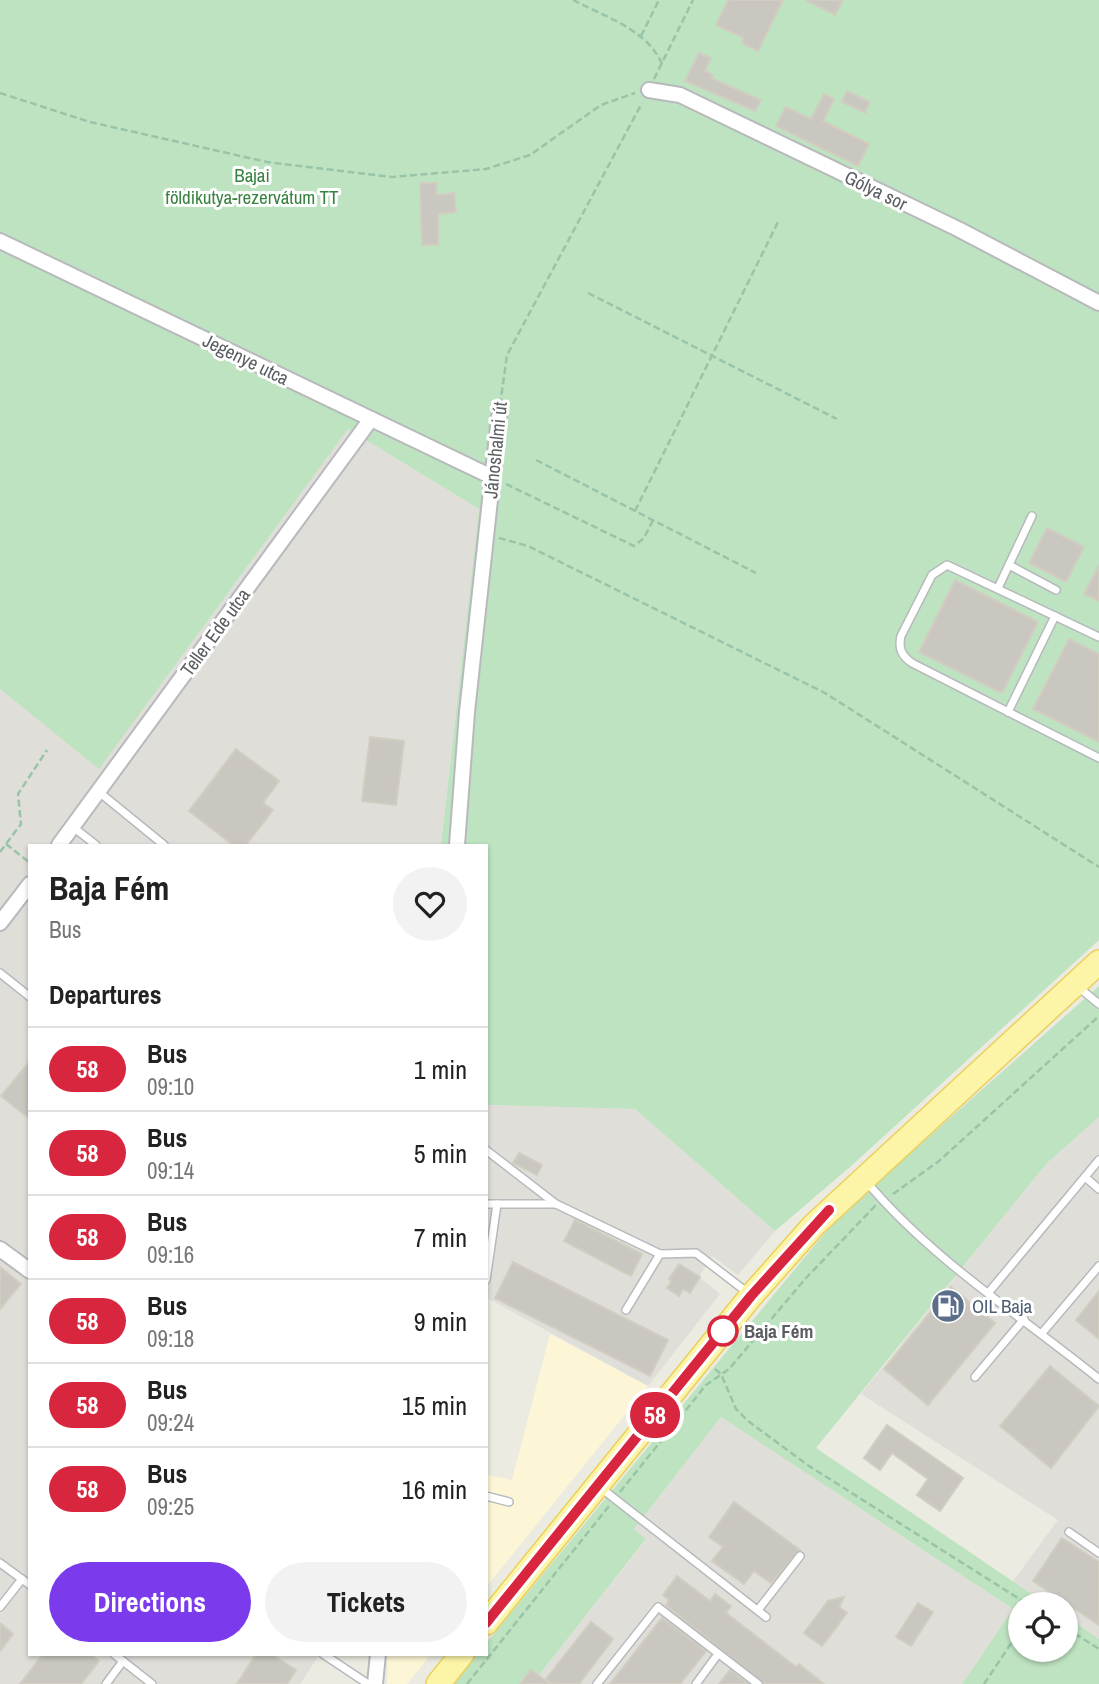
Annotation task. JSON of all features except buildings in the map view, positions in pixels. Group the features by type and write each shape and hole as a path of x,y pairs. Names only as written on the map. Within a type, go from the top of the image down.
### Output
{"main road":[{"path":"488,1621 607,1492 701,1359 751,1296 829,1210 1099,961"},
{"path":"440,1683 460,1656"}],"street":[{"name":"Gólya sor","path":"649,90 680,95 958,229 1099,303"},
{"name":"Jegenye utca","path":"0,241 371,419 491,484"},
{"name":"Jánoshalmi út","path":"457,844 499,417"},
{"name":"Teller Ede utca","path":"60,844 371,419"},
{"path":"0,923 28,889"},
{"path":"0,1249 28,1270"},
{"path":"375,1684 378,1656"}],"lane":[{"path":"998,588 1032,516"},
{"path":"1009,565 1056,590"},
{"path":"1099,638 956,567 943,566 932,575 901,636 900,646 903,655 912,663 1099,758"},
{"path":"1008,712 1055,616"},
{"path":"99,792 163,844"},
{"path":"73,827 95,844"},
{"path":"0,973 28,995"},
{"path":"1074,984 1099,1004"},
{"path":"488,1152 556,1204 660,1254 696,1253 751,1296"},
{"path":"989,1292 1099,1160"},
{"path":"1085,1177 1099,1189"},
{"path":"863,1178 881,1199 989,1292 1099,1379"},
{"path":"488,1204 556,1204"},
{"path":"488,1266 497,1204"},
{"path":"626,1310 660,1254"},
{"path":"1042,1333 1099,1266"},
{"path":"975,1377 1024,1318"},
{"path":"607,1492 766,1617"},
{"path":"488,1497 509,1502"},
{"path":"1069,1532 1099,1553"},
{"path":"758,1610 800,1556"},
{"path":"0,1563 28,1584"},
{"path":"0,1607 22,1579"},
{"path":"597,1684 658,1607 758,1684"},
{"path":"696,1684 718,1654"},
{"path":"117,1656 152,1684"},
{"path":"326,1656 368,1684"},
{"path":"106,1684 123,1661"}],"path":[{"path":"573,0 641,36 655,48 662,64"},
{"path":"641,36 659,0"},
{"name":"Jánoshalmi út","path":"499,417 507,355 649,90 693,0"},
{"path":"0,93 90,122 267,162 392,177 486,169 530,155 601,105 628,94 649,90"},
{"path":"635,511 778,222"},
{"path":"587,293 837,419"},
{"path":"536,460 756,573"},
{"path":"491,484 504,483 635,546 644,538 653,520"},
{"path":"486,534 528,546 825,693 1099,867"},
{"path":"0,852 21,824 18,794 47,750"},
{"path":"6,844 28,861"},
{"path":"488,1655 607,1492 706,1385 721,1374 881,1199 902,1190 939,1161 1099,1016"},
{"path":"701,1359 721,1374 736,1409 758,1429 809,1466 1008,1592"},
{"path":"1078,1636 1099,1649"},
{"path":"984,1684 1008,1648"},
{"path":"467,1684 487,1656"}],"shaded area":[{"path":"348,429 479,509 441,844 28,844 28,1656 319,1656 300,1684 0,1684 0,689 99,768"},
{"path":"488,1105 635,1109 775,1231 738,1275 712,1256 699,1277 720,1294 648,1386 488,1299"},
{"path":"1099,1117 1099,1639 1078,1624 1078,1592 1029,1592 1013,1581 1058,1520 861,1394 1047,1163"},
{"path":"550,1334 648,1386 488,1585 488,1475 512,1480"},
{"path":"721,1417 1008,1606 1008,1616 962,1684 519,1684 531,1669 539,1675 646,1540 634,1529"},
{"path":"382,1656 429,1656 407,1684 387,1684 388,1663 381,1663"}],"green space":[{"name":"Bajai földikutya-rezervátum TT","path":"0,0 1099,0 1099,940 850,1167 775,1231 635,1109 488,1105 488,844 441,844 479,509 348,429 99,769 0,689"},
{"path":"1099,986 1099,1117 1047,1163 816,1448 1029,1592 1008,1592 1008,1606 721,1417 634,1529 646,1539 539,1675 531,1669 519,1684 453,1684 475,1656 488,1656 488,1641 838,1217"},
{"path":"1008,1616 1008,1662 1078,1662 1078,1624 1099,1639 1099,1684 962,1684"}],"bus line":[{"name":"58","path":"488,1621 751,1296 829,1210"}],"place":[{"name":"OIL Baja","path":"948,1306"},
{"name":"Baja Fém","path":"723,1331"}]}
